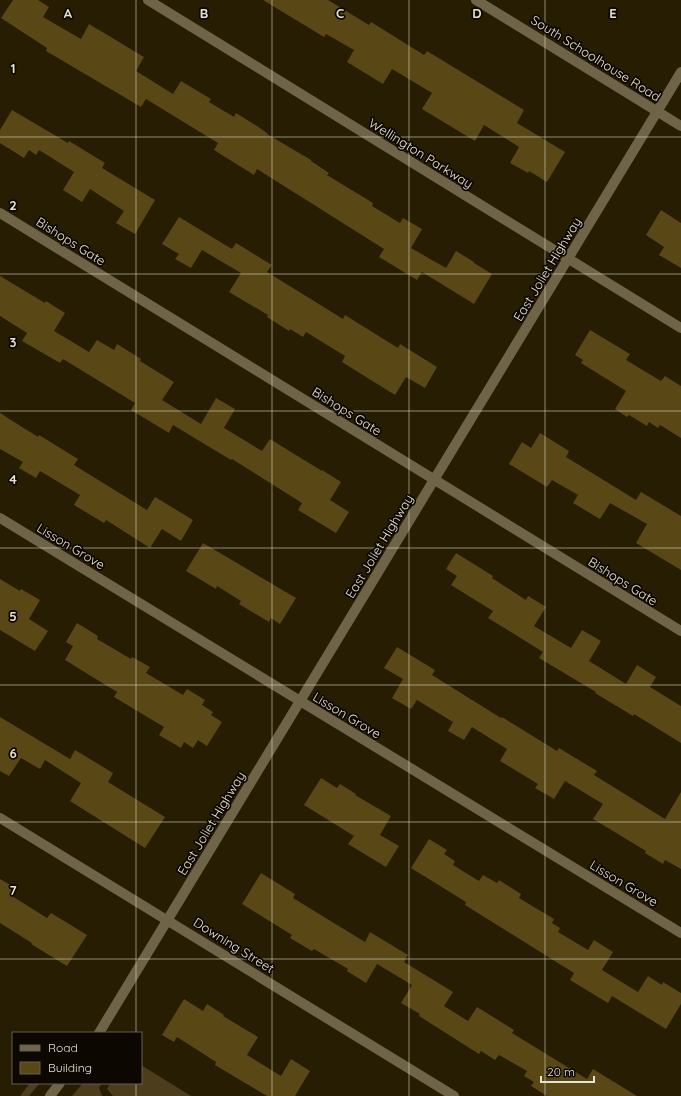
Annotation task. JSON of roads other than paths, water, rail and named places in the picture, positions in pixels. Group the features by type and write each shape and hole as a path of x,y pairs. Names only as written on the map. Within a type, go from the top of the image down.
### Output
{"street":[{"name":"Wellington Parkway","path":"148,0 681,328"},
{"name":"South Schoolhouse Road","path":"476,0 681,126"},
{"name":"East Joliet Highway","path":"100,1032 681,72"},
{"name":"Bishops Gate","path":"0,213 681,631"},
{"name":"Lisson Grove","path":"0,518 681,933"},
{"name":"Downing Street","path":"0,818 454,1096"},
{"path":"50,1096 59,1084"}]}
